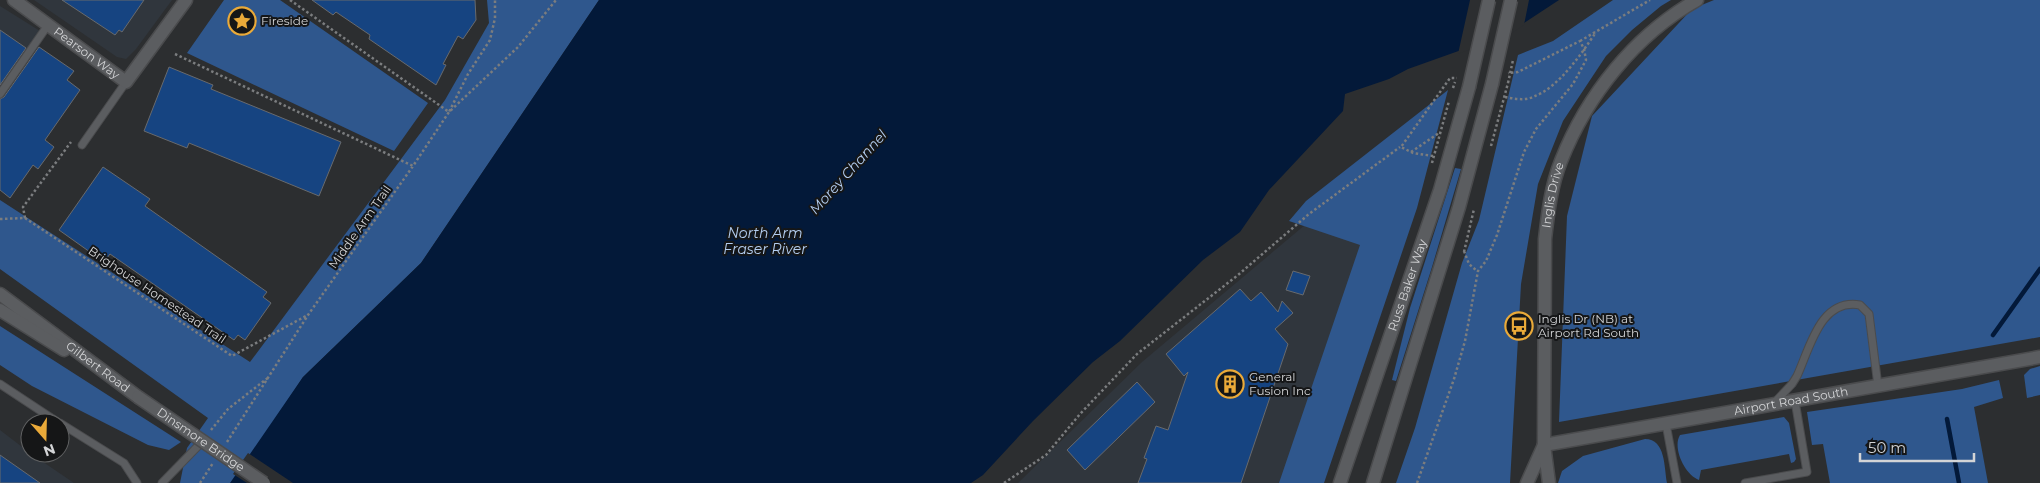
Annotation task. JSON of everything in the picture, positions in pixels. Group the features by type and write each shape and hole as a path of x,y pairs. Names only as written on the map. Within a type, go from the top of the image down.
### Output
{"main road":[{"name":"Pearson Way","path":"14,0 126,82 186,0"},
{"name":"Russ Baker Way","path":"1340,483 1440,190 1469,87 1489,0"},
{"name":"Russ Baker Way","path":"1374,483 1459,207 1492,84 1510,0"},
{"name":"Inglis Drive","path":"1549,483 1544,445 1545,239 1548,210 1561,160 1582,117 1620,64 1665,22 1697,0"},
{"name":"Gilbert Road","path":"0,294 138,396"},
{"name":"Gilbert Road","path":"0,310 138,396"},
{"name":"Airport Road South","path":"1544,445 2040,357"},
{"name":"Dinsmore Bridge","path":"138,396 264,483"},
{"name":"Inglis Drive","path":"1527,483 1544,445"}],"lane":[{"path":"0,94 48,25"},
{"path":"82,145 126,82"},
{"path":"1772,404 1792,384 1797,376 1820,322 1833,311 1846,305 1860,305 1869,314 1878,386"},
{"path":"0,384 45,413"},
{"path":"1745,483 1807,472 1795,400"},
{"path":"1666,424 1677,483"},
{"path":"70,429 124,463 137,483"},
{"path":"162,483 199,445"}],"path":[{"path":"290,0 449,112 468,74 490,40 495,18 495,0"},
{"name":"Middle Arm Trail","path":"222,450 271,376 308,315 449,112 518,47 556,0"},
{"path":"1580,41 1650,0"},
{"path":"1505,97 1524,99 1535,97 1543,92 1552,85 1584,49 1596,32"},
{"path":"1417,483 1463,348 1478,271 1486,261 1497,235 1524,152 1536,129 1573,84 1586,60 1584,49"},
{"path":"175,54 413,166"},
{"path":"1489,153 1508,83"},
{"path":"1411,152 1440,133 1450,97"},
{"path":"0,219 25,218 23,208 74,137"},
{"path":"1004,483 1046,455 1080,414 1137,354 1238,275 1309,214 1400,147"},
{"path":"1474,208 1464,252 1469,264 1478,271"},
{"name":"Brighouse Homestead Trail","path":"25,218 232,356 308,315"},
{"path":"199,445 228,409 271,376"},
{"path":"200,483 216,458"}],"shaded area":[{"path":"34,0 172,0 136,49 126,59 117,57"},
{"path":"224,0 280,0 428,103 394,151 187,53"},
{"path":"487,0 599,0 421,263 303,377 233,483 180,483 187,448 208,418 0,269 0,200 250,362 445,100 489,23"},
{"path":"1613,0 1671,0 1632,30 1606,56 1563,121 1538,184 1521,284 1510,483 1396,483 1415,428 1462,263 1479,220 1518,55 1553,41"},
{"path":"1714,0 2040,0 2040,337 1559,422 1567,216 1592,116 1692,9"},
{"path":"0,6 40,31 0,87"},
{"path":"1448,90 1417,208 1324,483 1279,483 1360,245 1289,221 1306,201"},
{"path":"1455,168 1461,169 1432,267 1396,381 1392,380 1410,308"},
{"path":"1318,214 1365,232 1281,483 1018,483 1142,362"},
{"path":"0,326 181,442 169,450 148,445 32,386 0,365"},
{"path":"2040,366 2040,395 2027,398 2024,375 2030,369"},
{"path":"1999,380 2003,398 1974,407 1988,483 1830,483 1823,444 1812,445 1807,412 1962,389"},
{"path":"1784,417 1789,423 1796,459 1794,462 1791,463 1789,454 1701,470 1699,480 1689,473 1681,460 1678,447 1680,435"},
{"path":"0,430 20,445 20,463 45,463 74,483 0,483"},
{"path":"1645,439 1652,440 1657,444 1663,455 1667,483 1558,483 1562,471 1583,456"}],"water":[{"name":"North Arm Fraser River","path":"599,0 1559,0 1509,33 1345,94 1343,111 1269,190 1240,232 1203,260 1120,341 1093,362 1033,421 983,475 971,483 230,483 303,377 421,263"}],"pier":[{"path":"1470,0 1529,0 1524,25 1509,35 1458,54"},
{"path":"248,453 293,483 247,483 233,474"}],"building":[{"path":"62,0 144,0 122,32 119,30 115,35"},
{"path":"312,0 475,0 476,20 463,39 458,36 443,64 446,65 436,85 369,39 370,35 336,12 333,15"},
{"path":"0,30 26,48 0,85"},
{"path":"39,47 74,71 67,80 80,90 45,140 54,147 38,169 33,165 10,198 0,190 0,99 4,97"},
{"path":"169,67 213,85 211,89 341,142 319,196 189,143 187,148 144,131"},
{"path":"103,167 150,199 145,206 267,292 263,297 271,303 245,340 238,335 234,340 110,254 104,262 59,230"},
{"path":"1293,271 1310,276 1303,295 1286,290"},
{"name":"General Fusion Inc","path":"1240,289 1251,301 1261,292 1278,312 1282,301 1293,313 1275,329 1288,344 1241,483 1138,483 1147,459 1144,458 1156,426 1168,430 1188,372 1184,376 1166,354"},
{"path":"1137,382 1155,402 1085,470 1067,450"},
{"path":"0,455 40,483 0,483"}],"waterway":[{"path":"1993,335 2040,269"},
{"path":"1947,419 1959,483"}],"place":[{"name":"Fireside","path":"242,21"},
{"name":"Inglis Dr (NB) at Airport Rd South","path":"1519,326"},
{"name":"General Fusion Inc","path":"1230,384"}],"water label":[{"name":"Morey Channel","path":"848,172"}]}
